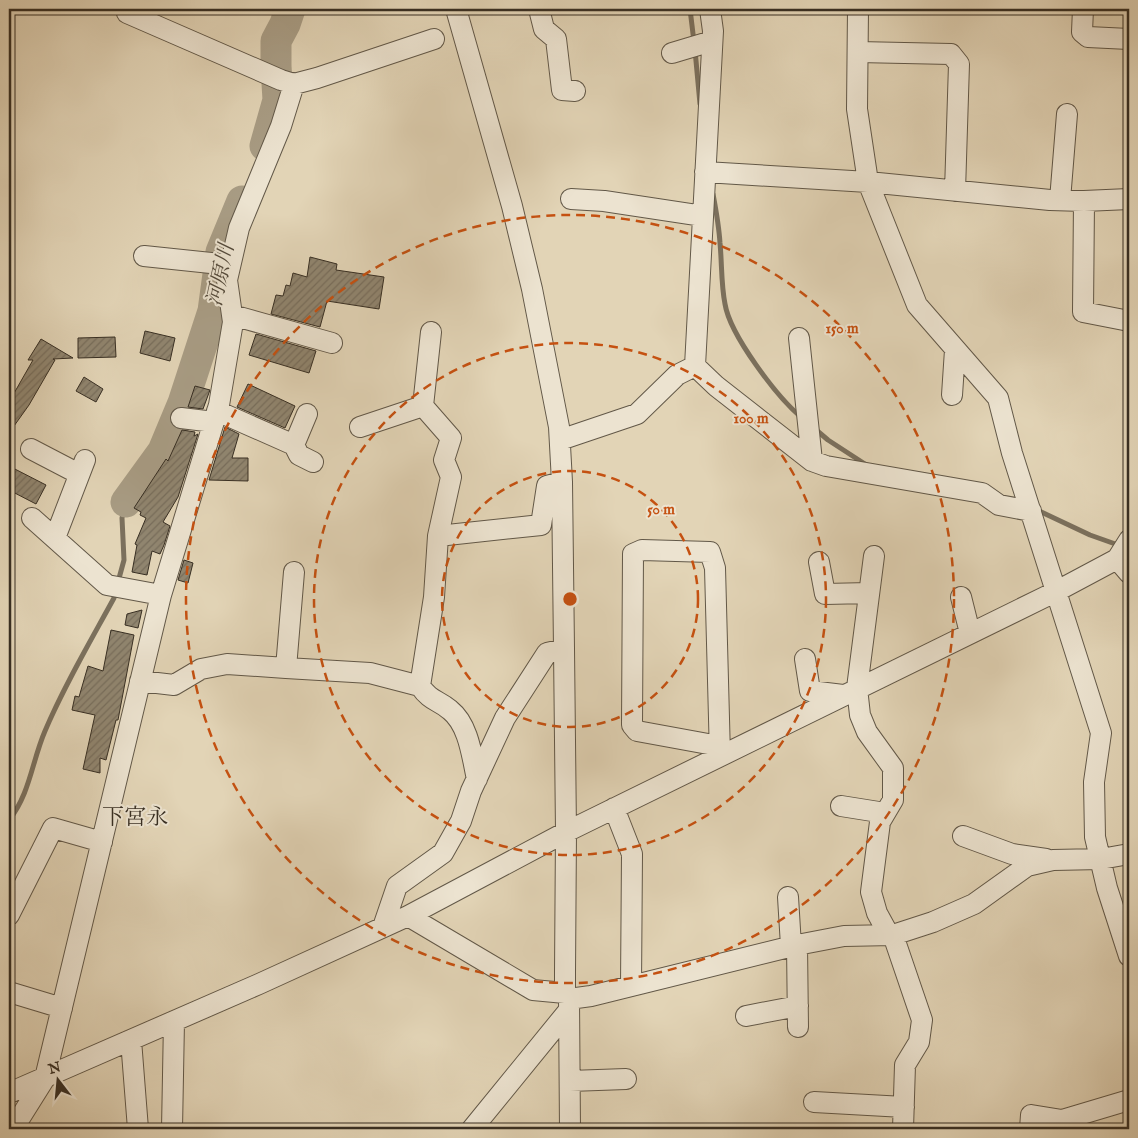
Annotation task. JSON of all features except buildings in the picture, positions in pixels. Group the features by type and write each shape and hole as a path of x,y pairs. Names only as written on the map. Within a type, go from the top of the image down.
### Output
{"street":[{"path":"456,9 517,224 550,372 560,440 570,1129"},
{"path":"539,9 544,29 556,38 562,90 575,90"},
{"path":"710,9 713,31 695,366 716,386 812,461 826,466 982,493 999,505 1031,511"},
{"path":"858,9 856,109 868,182 916,305 998,398 1012,453 1101,733 1094,782 1095,837 1107,888 1129,956"},
{"path":"1083,9 1082,32 1088,37 1129,39"},
{"path":"127,13 294,84 434,39"},
{"path":"672,53 712,41"},
{"path":"858,52 951,54 958,64 955,191"},
{"path":"13,1129 45,1078 161,595 216,416 234,322 227,280 239,228 281,126 294,84"},
{"path":"1060,200 1067,114"},
{"path":"705,172 868,182 1060,200 1129,199"},
{"path":"571,199 604,201 703,216"},
{"path":"1084,201 1083,312 1129,321"},
{"path":"144,256 230,265"},
{"path":"232,315 332,343"},
{"path":"420,686 434,597 438,536 451,477 444,460 451,438 423,406 431,332"},
{"path":"799,338 812,461"},
{"path":"952,395 955,350"},
{"path":"560,440 637,414 677,375 695,366"},
{"path":"360,427 423,406"},
{"path":"294,445 307,414"},
{"path":"181,418 216,416 294,445 299,455 313,462"},
{"path":"31,449 82,467 55,538"},
{"path":"438,536 541,525 547,486 562,482"},
{"path":"32,518 107,585 161,595"},
{"path":"9,1093 408,916 720,751 850,692 1057,591 1123,566 1129,540"},
{"path":"642,550 710,552 715,568 720,751 637,732 632,725 633,554 642,550"},
{"path":"874,556 869,593 850,692 867,732 893,768 893,800 880,822 871,892 877,913 891,935 922,1020 919,1042 905,1065 903,1129"},
{"path":"819,562 825,594 869,593"},
{"path":"286,668 294,572"},
{"path":"961,597 970,633"},
{"path":"383,927 397,886 442,853 461,821 477,779 505,718 547,653 564,649"},
{"path":"805,659 810,691 850,692"},
{"path":"140,681 174,684 201,669 227,664 370,673 420,686 427,696 450,710 460,721 468,742 477,779"},
{"path":"841,806 885,813"},
{"path":"614,808 632,854 631,985"},
{"path":"9,915 53,828 102,842"},
{"path":"963,836 1012,854 1053,860 1101,859 1129,854"},
{"path":"408,916 533,990 568,1001 794,945 844,936 891,935 933,922 974,904 1027,866 1053,860"},
{"path":"788,897 794,945 798,1027"},
{"path":"9,992 62,1008"},
{"path":"472,1129 568,1001"},
{"path":"746,1016 798,1006"},
{"path":"172,1129 174,1021"},
{"path":"132,1040 138,1129"},
{"path":"570,1081 626,1079"},
{"path":"1030,1129 1031,1115 1062,1120 1129,1100"},
{"path":"814,1102 904,1107"}],"waterway":[{"name":"河原川","path":"265,146 278,100 276,41 290,9"},
{"path":"690,9 694,42"},
{"path":"695,50 700,104"},
{"path":"713,194 719,231 722,281 729,317 756,365 791,408 801,417"},
{"name":"河原川","path":"126,502 163,451 183,403 213,311 221,252 242,201"},
{"path":"815,429 828,440 868,466"},
{"path":"118,582 124,560 122,518 126,502"},
{"path":"1037,510 1090,535 1121,546"},
{"path":"9,820 22,799 52,714 114,598 116,590"}],"district":[{"name":"下宮永","path":"135,816"}]}
